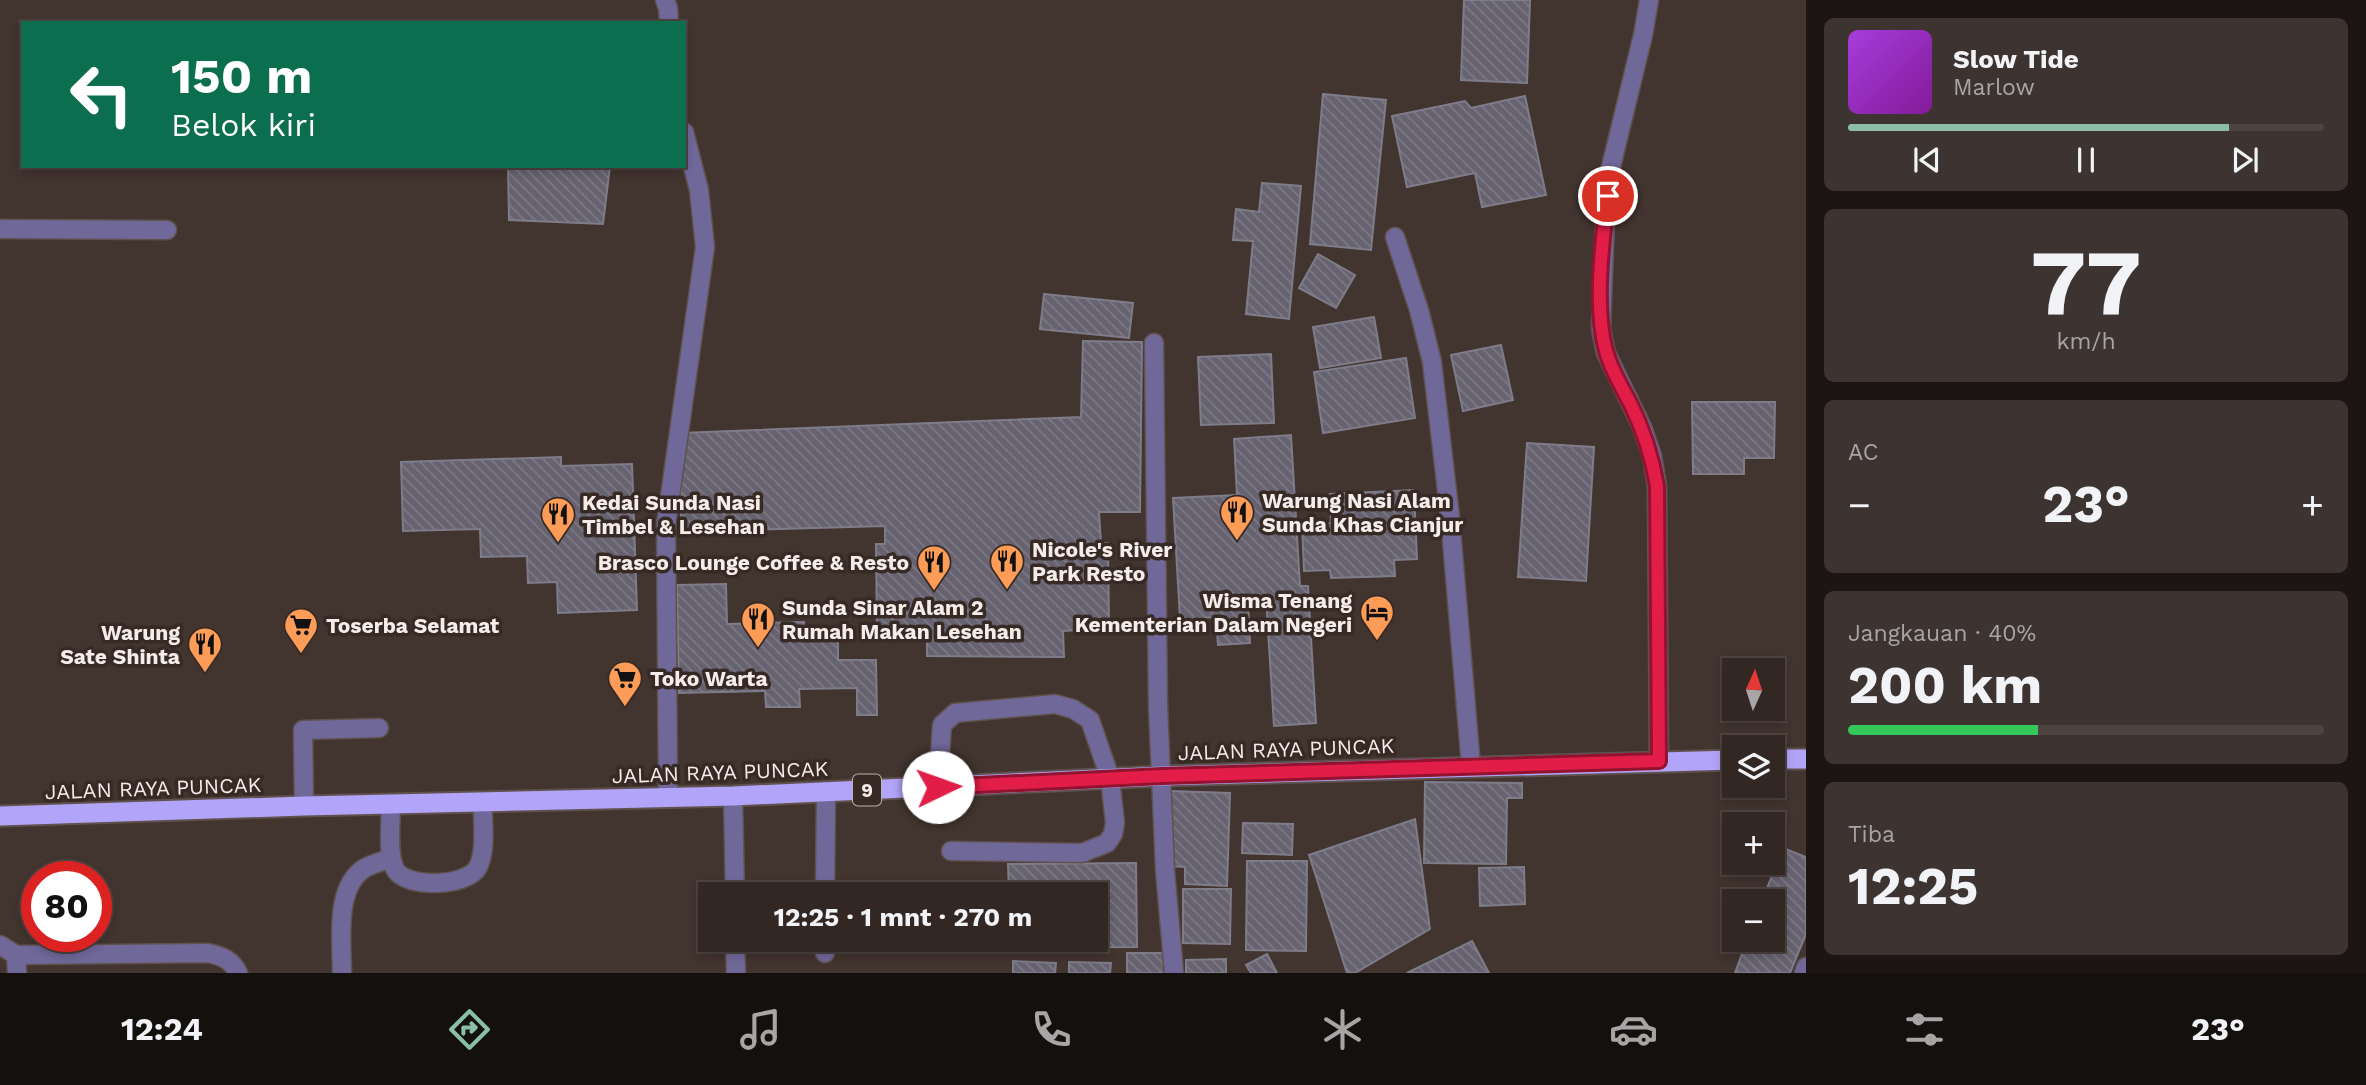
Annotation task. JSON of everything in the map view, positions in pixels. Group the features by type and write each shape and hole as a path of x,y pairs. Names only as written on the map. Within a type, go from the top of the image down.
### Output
{"highway":[{"path":"1785,760 1806,759"},
{"name":"JALAN RAYA PUNCAK","path":"0,816 733,796 1162,776 1722,760"}],"street":[{"path":"665,0 668,21"},
{"path":"1649,0 1611,171 1605,221 1601,328 1606,353 1649,446 1657,486 1659,761"},
{"path":"668,796 666,525 705,247 699,190 686,140"},
{"path":"0,229 167,230"},
{"path":"1395,237 1419,310 1432,362 1450,517 1471,766"},
{"path":"1154,342 1158,706 1165,870 1174,973"},
{"path":"938,787 942,725 955,713 1055,704 1073,709 1090,720 1110,778 1115,823 1107,843 1096,849 1082,853 951,851"},
{"path":"304,806 303,730 379,728"},
{"path":"825,882 826,791"},
{"path":"733,796 734,882"},
{"path":"391,804 391,858 401,877 412,881 457,881 471,876 477,869 481,852 483,802"},
{"path":"342,973 344,898 347,886 365,868 391,858"},
{"path":"0,945 16,964 208,953 221,956 232,963 238,973"},
{"path":"735,952 736,973"},
{"path":"1804,973 1806,967"}],"building":[{"path":"1464,0 1530,0 1527,83 1461,80"},
{"path":"1323,94 1386,100 1371,250 1310,244"},
{"path":"1525,96 1546,195 1482,207 1475,173 1407,187 1392,116 1465,101 1471,108"},
{"path":"508,168 610,168 603,224 509,220"},
{"path":"1262,183 1301,186 1289,319 1246,314 1253,241 1233,240 1236,209 1259,212"},
{"path":"1318,254 1355,275 1336,308 1299,288"},
{"path":"1044,294 1133,303 1129,338 1040,329"},
{"path":"1374,317 1381,358 1320,368 1313,327"},
{"path":"1083,341 1142,342 1140,512 1099,512 1101,543 1108,543 1109,628 1063,631 1064,657 927,656 927,635 877,637 876,544 885,544 885,526 681,532 681,433 1081,417"},
{"path":"1501,345 1513,400 1463,411 1451,355"},
{"path":"1271,354 1274,423 1201,425 1198,357"},
{"path":"1406,358 1415,418 1323,433 1314,372"},
{"path":"1692,402 1775,402 1774,458 1744,458 1744,474 1693,474"},
{"name":"Warung Nasi Alam Sunda Khas Cianjur","path":"1291,435 1300,586 1308,586 1316,723 1274,726 1266,598 1248,600 1250,643 1218,645 1216,617 1180,619 1173,498 1237,495 1234,439"},
{"path":"1527,443 1594,447 1586,581 1518,577"},
{"name":"Kedai Sunda Nasi Timbel & Lesehan","path":"561,457 561,466 632,464 637,610 558,613 557,582 528,583 527,556 481,557 480,529 403,531 401,462"},
{"path":"1414,490 1417,559 1394,560 1395,576 1331,578 1330,570 1304,571 1302,524 1331,523 1330,494"},
{"name":"Sunda Sinar Alam 2 Rumah Makan Lesehan","path":"726,584 727,624 804,622 804,637 838,636 838,660 876,660 877,715 857,715 857,688 799,689 800,707 766,707 765,691 679,693 677,585"},
{"path":"1425,782 1522,783 1522,798 1507,798 1506,864 1424,863"},
{"path":"1171,791 1230,793 1227,886 1185,884 1185,867 1169,866"},
{"path":"1415,819 1430,929 1355,973 1347,973 1309,855"},
{"path":"1243,823 1293,824 1292,855 1242,853"},
{"path":"1785,849 1806,857 1806,934 1790,973 1735,973 1743,952 1785,952 1785,889 1767,889 1772,875 1785,875"},
{"path":"1247,861 1307,861 1306,951 1246,950"},
{"path":"1136,863 1137,947 1108,947 1108,882 1009,882 1008,864"},
{"path":"1524,867 1525,904 1480,906 1479,868"},
{"path":"1183,889 1231,889 1230,944 1183,943"},
{"path":"1472,941 1489,973 1407,973"},
{"path":"1127,953 1171,953 1171,973 1127,973"},
{"path":"1267,954 1277,973 1251,973 1246,965"},
{"path":"1226,959 1226,973 1186,973 1186,960"},
{"path":"1013,961 1056,963 1055,973 1013,973"},
{"path":"1069,962 1111,963 1110,973 1069,973"}],"place":[{"name":"Warung Nasi Alam Sunda Khas Cianjur","path":"1237,542"},
{"name":"Kedai Sunda Nasi Timbel & Lesehan","path":"558,544"},
{"name":"Nicole's River Park Resto","path":"1007,591"},
{"name":"Brasco Lounge Coffee & Resto","path":"934,592"},
{"name":"Wisma Tenang Kementerian Dalam Negeri","path":"1377,642"},
{"name":"Sunda Sinar Alam 2 Rumah Makan Lesehan","path":"758,649"},
{"name":"Toserba Selamat","path":"301,655"},
{"name":"Warung Sate Shinta","path":"205,674"},
{"name":"Toko Warta","path":"625,708"}],"route":[{"path":"938,787 1162,776 1659,761 1657,486 1652,456 1642,427 1606,353 1601,328 1601,283 1608,196"}]}
